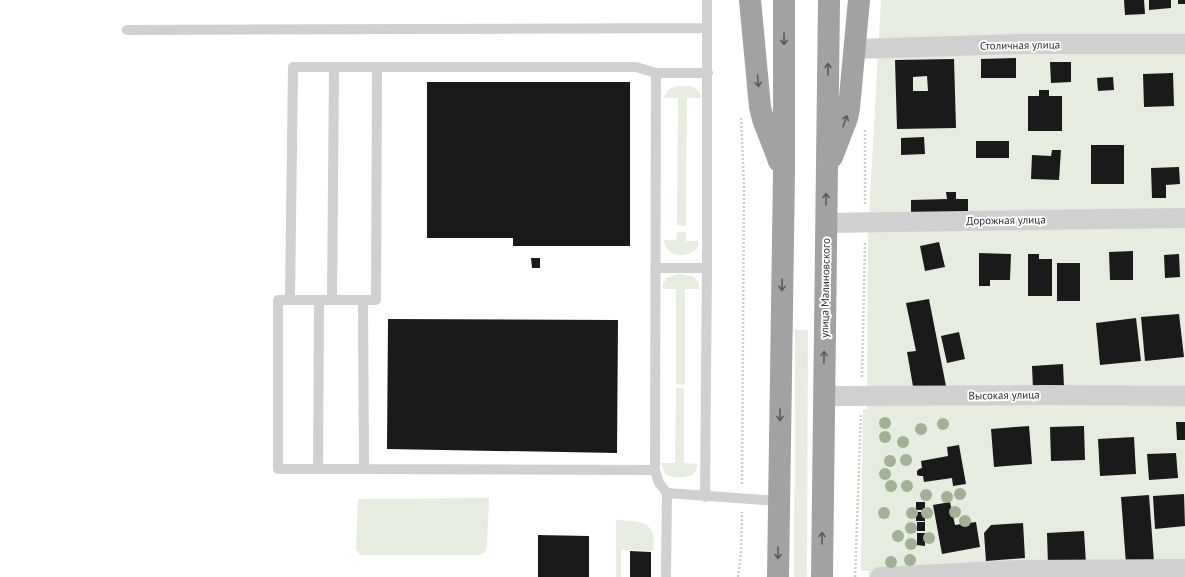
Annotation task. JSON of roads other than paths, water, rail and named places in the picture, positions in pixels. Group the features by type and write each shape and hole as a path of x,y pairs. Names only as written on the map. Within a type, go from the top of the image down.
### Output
{"highway":[{"path":"750,0 760,107 763,119 784,172"},
{"path":"778,577 784,172 784,0"},
{"name":"улица Малиновского","path":"822,577 829,0"},
{"path":"826,171 847,118 859,0"}],"street":[{"name":"Столичная улица","path":"855,49 1020,44 1185,44"},
{"name":"Дорожная улица","path":"826,223 1185,218"},
{"name":"Высокая улица","path":"824,396 1047,394 1185,396"},
{"path":"880,577 1020,570 1185,569"}],"lane":[{"path":"705,497 708,73 707,0"},
{"path":"127,30 707,28"},
{"path":"290,300 293,67 636,67 656,73 708,73"},
{"path":"332,300 334,67"},
{"path":"377,67 376,300 278,300 278,469 655,470"},
{"path":"656,73 655,470 659,483 666,493 666,577"},
{"path":"655,268 707,268"},
{"path":"318,469 319,300"},
{"path":"363,300 364,469"},
{"path":"666,493 705,497 778,501"}]}
